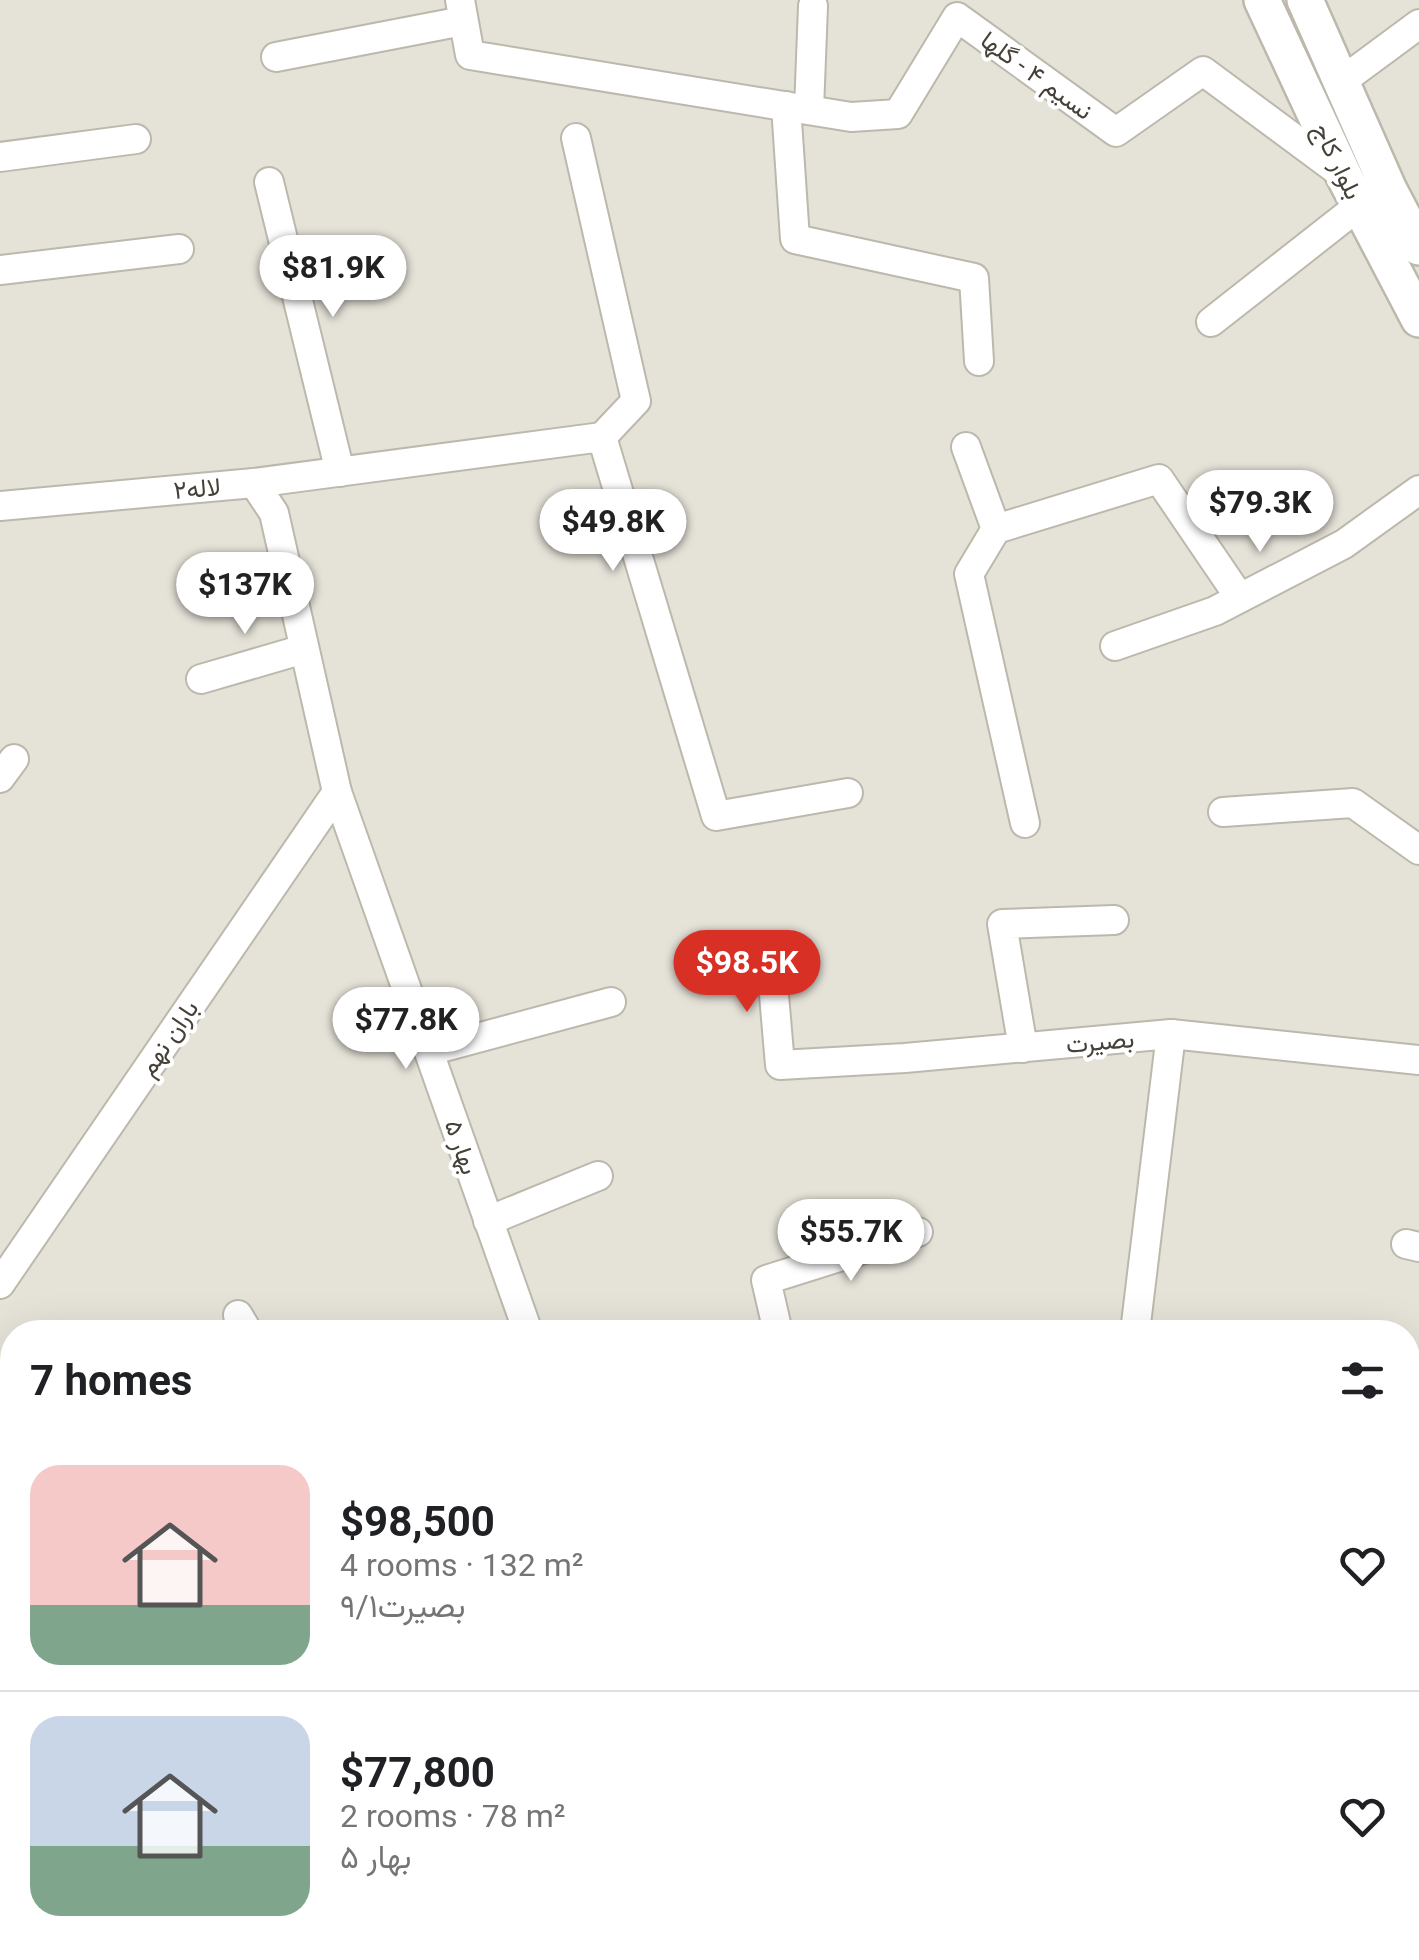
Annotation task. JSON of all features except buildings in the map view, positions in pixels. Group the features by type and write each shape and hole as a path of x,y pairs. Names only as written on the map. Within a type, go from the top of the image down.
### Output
{"street":[{"name":"بلوار کاج","path":"1262,0 1352,190 1419,319"},
{"name":"بلوار کاج","path":"1305,0 1389,190 1419,248"},
{"path":"814,6 797,108 796,239 974,278 979,362"},
{"name":"نسیم ۴ - گلها","path":"797,108 851,117 898,114 961,8 1116,132 1204,71 1352,190"},
{"path":"276,57 462,10 470,54 797,108"},
{"path":"1342,81 1419,24"},
{"path":"254,484 602,437 636,401 576,138"},
{"path":"0,157 136,139"},
{"path":"269,182 340,472"},
{"path":"1211,322 1352,190"},
{"path":"0,270 179,248"},
{"path":"602,437 716,816 848,792"},
{"path":"966,446 996,529"},
{"path":"1025,823 969,574 996,529 1160,478 1240,598"},
{"name":"لاله۲","path":"0,506 254,484 274,513 337,792"},
{"path":"1115,646 1240,598 1344,544 1419,490"},
{"path":"201,679 304,649"},
{"name":"بهار ۵","path":"337,792 524,1320"},
{"name":"باران نهم","path":"0,1284 337,792"},
{"path":"1223,812 1354,803 1419,850"},
{"path":"1023,1048 1002,924 1114,920"},
{"name":"بصیرت","path":"771,960 780,1065 1170,1034 1418,1055"},
{"path":"429,1051 611,1002"},
{"path":"1136,1320 1170,1034"},
{"path":"488,1221 598,1176"},
{"path":"775,1320 766,1280 918,1232"}],"shaded area":[{"path":"0,0 1419,0 1419,1320 0,1320"}]}
